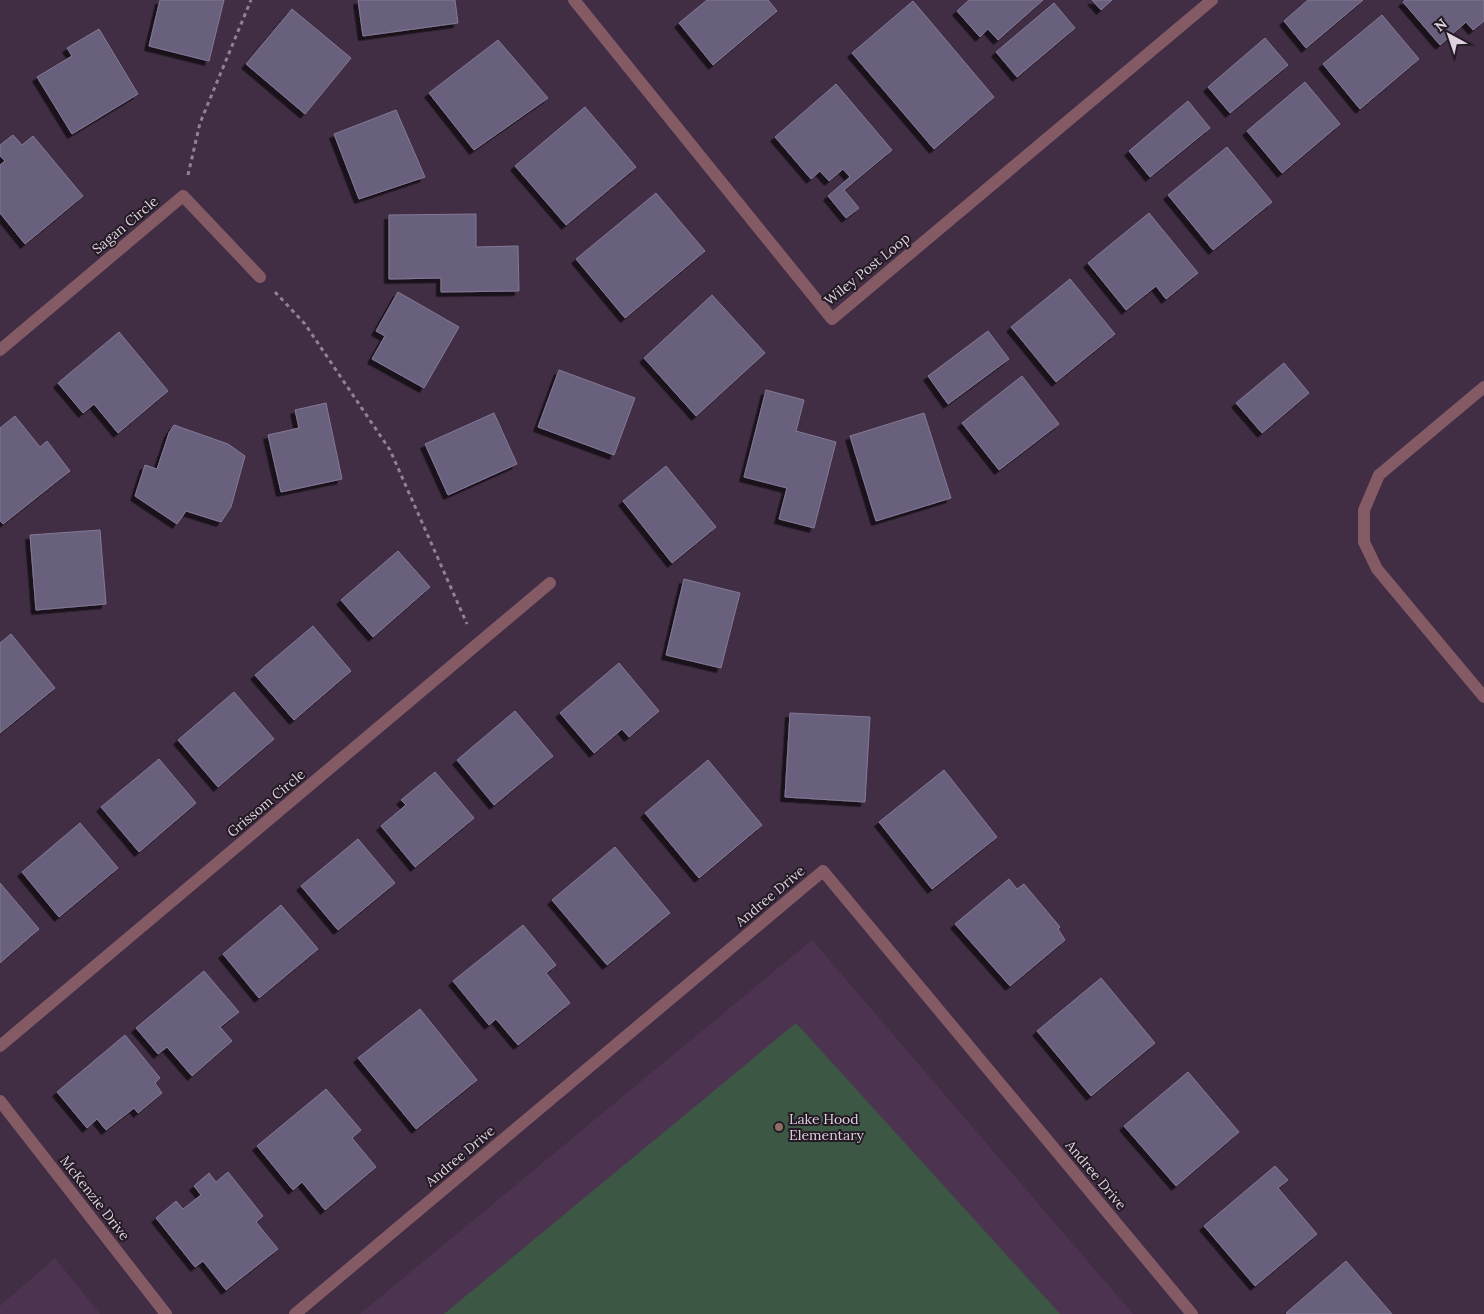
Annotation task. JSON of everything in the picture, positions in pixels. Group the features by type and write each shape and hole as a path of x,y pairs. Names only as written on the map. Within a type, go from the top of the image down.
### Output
{"street":[{"name":"Wiley Post Loop","path":"574,0 832,319 1212,0"},
{"path":"183,196 260,276"},
{"name":"Sagan Circle","path":"0,350 183,196"},
{"path":"1484,387 1379,475 1364,510 1364,542 1376,569 1484,697"},
{"name":"Grissom Circle","path":"0,1046 550,583"},
{"name":"Andree Drive","path":"295,1314 824,871 1192,1314"},
{"name":"McKenzie Drive","path":"0,1101 166,1314"}],"path":[{"path":"183,196 200,123 251,0"},
{"path":"260,276 305,324 390,450 476,646"}],"shaded area":[{"name":"Lake Hood Elementary","path":"812,940 1133,1314 360,1314"},
{"path":"55,1258 100,1314 0,1314 0,1306"}],"green space":[{"name":"Lake Hood Elementary","path":"796,1023 1060,1314 444,1314"}],"building":[{"path":"160,0 224,0 209,61 149,46"},
{"path":"358,0 455,0 458,23 363,36"},
{"path":"707,0 768,0 777,11 713,65 679,23"},
{"path":"969,0 1043,0 998,40 988,29 980,37 957,11"},
{"path":"1092,0 1112,0 1101,10"},
{"path":"1308,0 1363,0 1306,48 1284,21"},
{"path":"1405,0 1484,0 1484,21 1473,30 1466,22 1440,45 1403,2"},
{"path":"913,1 994,97 934,149 852,53"},
{"path":"1054,3 1075,28 1017,77 996,52"},
{"path":"292,9 351,58 305,114 246,64"},
{"path":"1382,15 1419,59 1360,109 1323,64"},
{"path":"99,29 138,94 72,134 37,77 72,56 67,48"},
{"path":"1265,38 1288,65 1230,113 1208,87"},
{"path":"498,40 548,98 474,150 429,93"},
{"path":"1305,82 1340,124 1282,173 1247,131"},
{"path":"836,84 892,150 844,190 859,208 846,218 828,196 850,177 843,169 829,181 820,171 811,179 775,137"},
{"path":"1188,101 1210,128 1150,177 1129,151"},
{"path":"585,107 636,167 566,225 515,166"},
{"path":"396,110 425,177 359,199 334,134"},
{"path":"13,135 22,145 33,136 83,196 25,244 0,213 0,165 5,161 0,156 0,145"},
{"path":"1227,147 1272,202 1213,250 1168,195"},
{"path":"656,193 705,251 625,318 576,259"},
{"path":"1149,213 1198,273 1166,299 1156,286 1126,310 1088,263"},
{"path":"476,214 476,247 518,246 519,291 441,292 441,278 389,279 389,215"},
{"path":"1070,279 1115,334 1056,382 1011,327"},
{"path":"398,292 459,327 424,388 372,359 385,336 376,331"},
{"path":"712,295 765,353 696,416 644,358"},
{"path":"988,331 1009,359 948,404 928,376"},
{"path":"119,332 168,391 118,433 94,404 83,413 58,383"},
{"path":"1284,363 1309,393 1262,433 1236,403"},
{"path":"559,370 635,398 614,455 538,427"},
{"path":"1022,376 1059,424 999,470 962,423"},
{"path":"766,390 804,400 796,431 836,442 814,528 779,519 787,488 744,477"},
{"path":"326,403 342,479 281,492 268,435 299,428 295,410"},
{"path":"494,413 517,464 448,495 425,444"},
{"path":"924,413 951,498 876,521 850,436"},
{"path":"15,416 40,447 47,441 70,471 3,524 0,521 0,428"},
{"path":"174,425 228,444 245,456 231,507 221,522 186,511 177,524 135,496 145,465 157,469 169,433"},
{"path":"666,466 716,527 672,563 623,501"},
{"path":"100,530 106,604 36,610 30,535"},
{"path":"398,551 430,587 373,637 341,600"},
{"path":"684,579 740,593 721,668 666,655"},
{"path":"313,626 351,671 294,720 255,675"},
{"path":"11,634 55,688 0,733 0,643"},
{"path":"619,663 659,711 629,737 622,729 594,753 560,713"},
{"path":"234,692 274,739 218,787 178,740"},
{"path":"515,711 553,756 494,805 457,760"},
{"path":"790,713 870,717 865,802 785,797"},
{"path":"159,759 196,803 139,852 101,807"},
{"path":"708,760 762,825 699,878 645,813"},
{"path":"944,770 997,837 932,889 879,822"},
{"path":"435,772 474,818 415,867 381,826 406,805 401,800"},
{"path":"80,823 118,868 59,917 22,872"},
{"path":"358,839 395,883 338,930 301,886"},
{"path":"615,847 670,913 607,965 552,900"},
{"path":"1009,879 1017,889 1024,884 1060,927 1058,929 1065,940 1010,986 955,924"},
{"path":"0,883 39,929 0,963"},
{"path":"281,905 318,949 259,998 223,954"},
{"path":"523,925 556,965 546,973 570,1003 518,1045 496,1019 489,1025 453,981"},
{"path":"204,971 239,1012 220,1027 232,1041 192,1076 167,1047 158,1054 136,1028"},
{"path":"1101,978 1155,1043 1091,1096 1037,1031"},
{"path":"420,1009 477,1080 416,1129 358,1058"},
{"path":"125,1035 160,1078 155,1083 162,1093 138,1113 134,1108 106,1130 97,1119 87,1128 57,1092"},
{"path":"1188,1072 1239,1132 1176,1186 1124,1126"},
{"path":"326,1089 361,1130 352,1138 376,1167 325,1210 302,1182 293,1190 257,1146"},
{"path":"1275,1166 1288,1180 1278,1188 1317,1234 1255,1286 1204,1226"},
{"path":"228,1172 263,1216 256,1222 278,1249 226,1290 203,1261 195,1267 156,1218 176,1201 183,1209 201,1195 194,1186 209,1173 216,1182"},
{"path":"1346,1261 1392,1314 1286,1313"}],"place":[{"name":"Lake Hood Elementary","path":"779,1127"}]}
